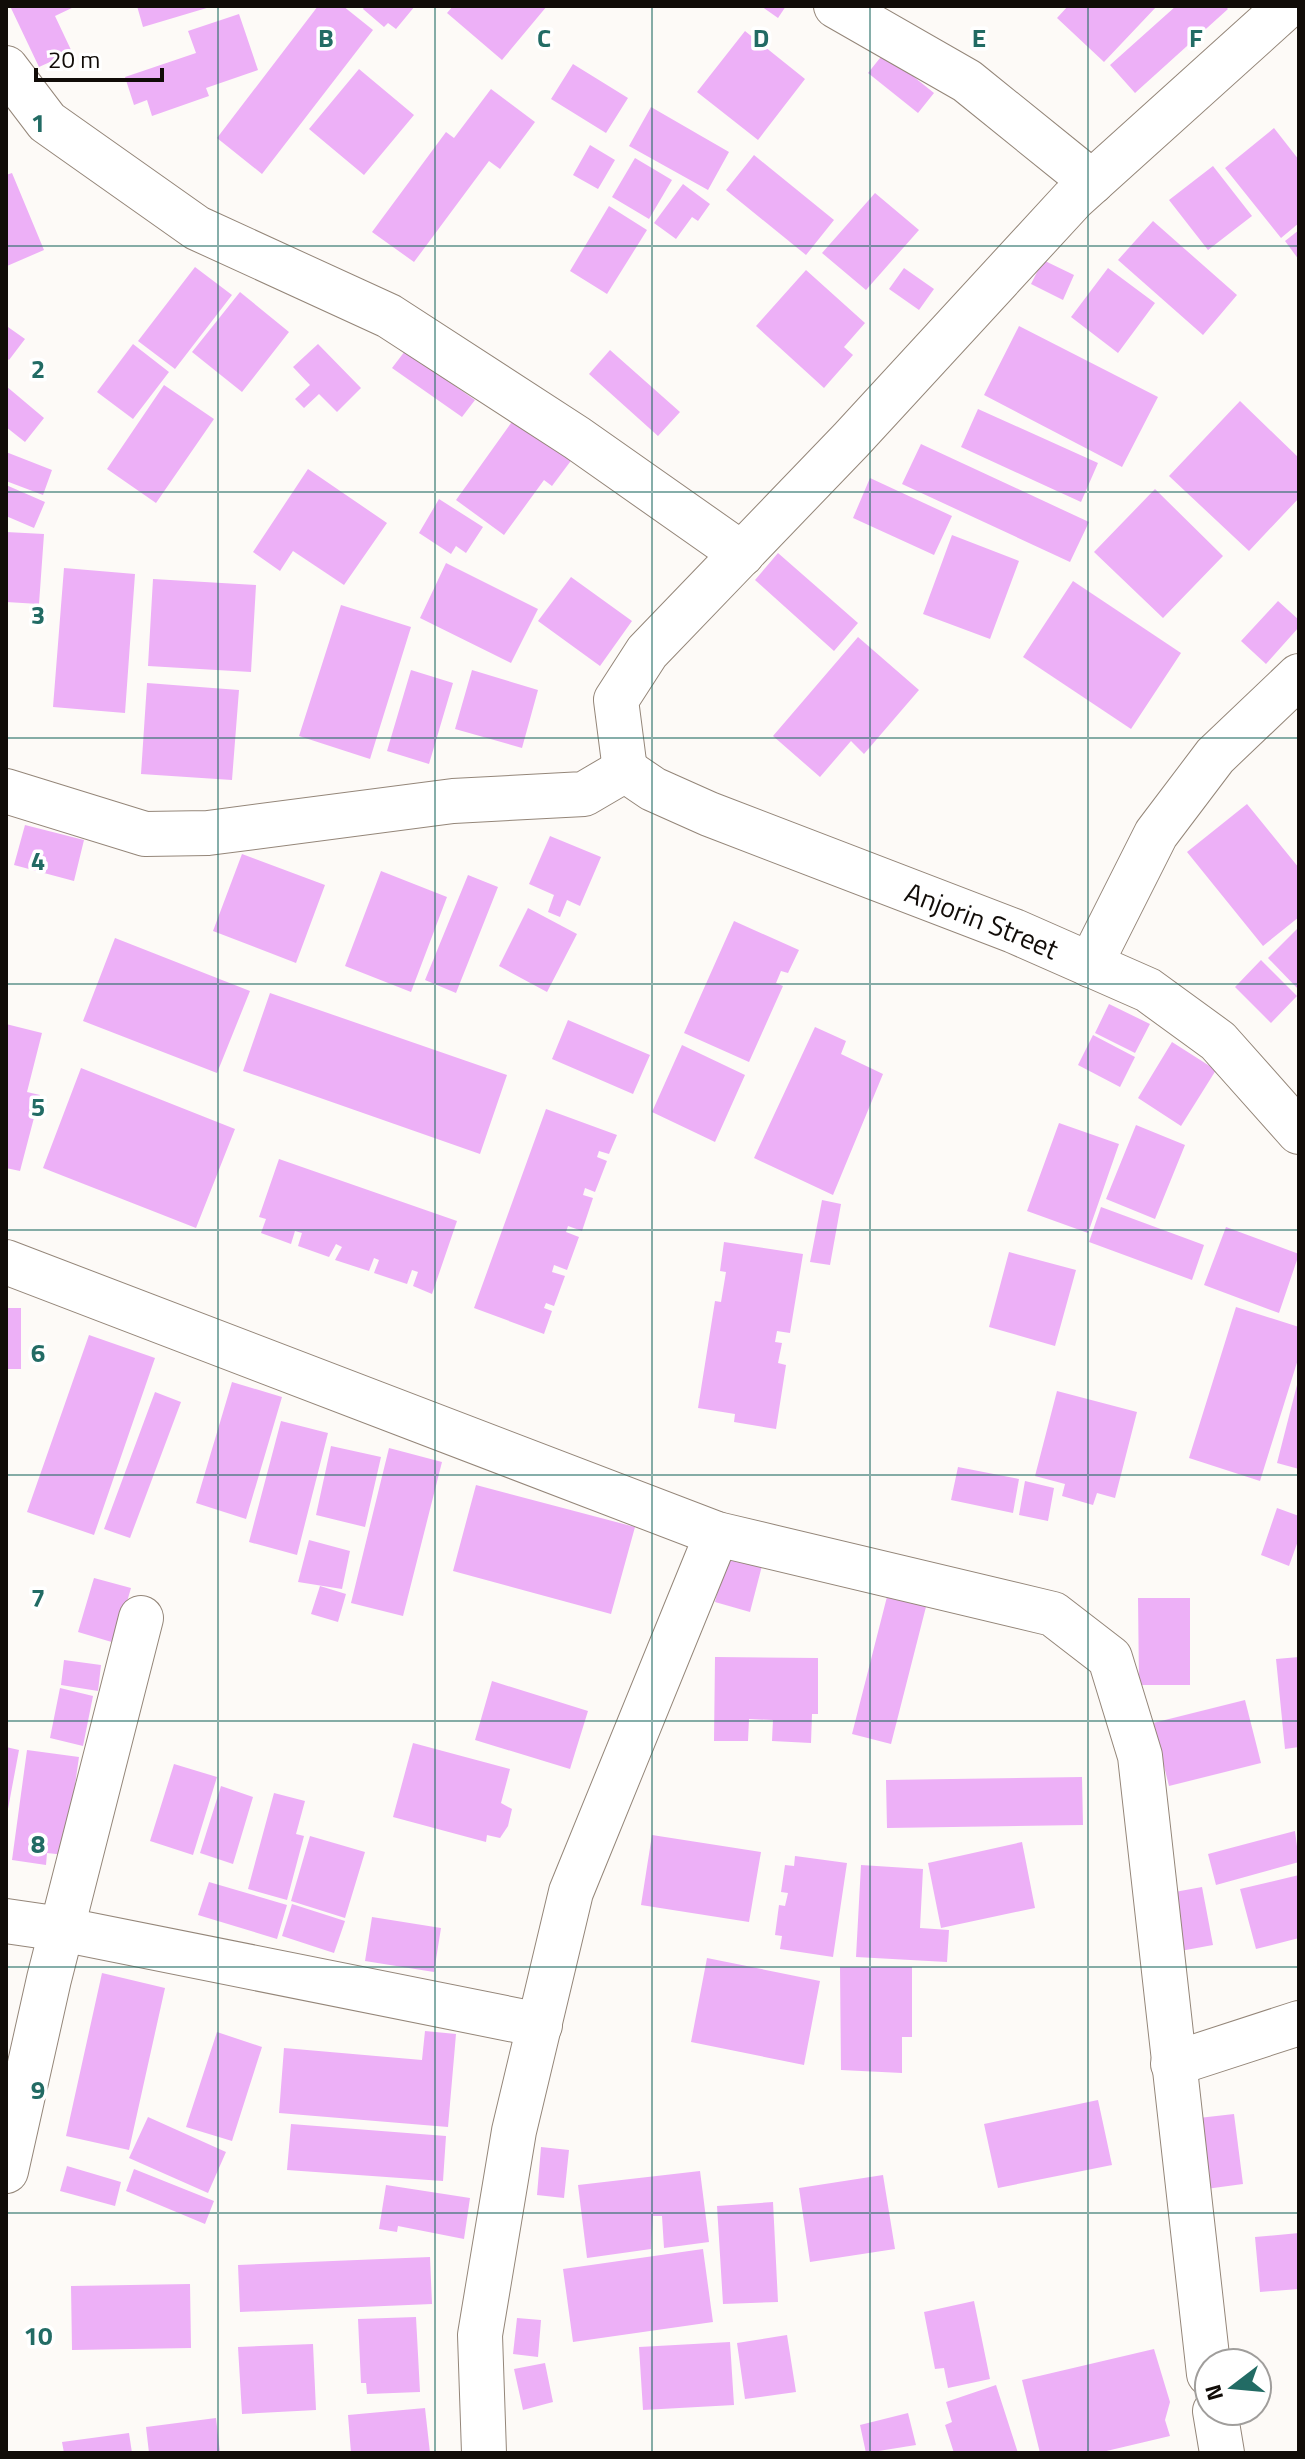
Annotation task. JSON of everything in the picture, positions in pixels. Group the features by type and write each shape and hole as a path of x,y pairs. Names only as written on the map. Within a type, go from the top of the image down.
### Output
{"street":[{"path":"836,6 967,81 1092,182"},
{"path":"6,791 145,834 208,833 453,801 584,794 625,770 616,700 647,652 1092,182 1287,6"},
{"path":"6,68 47,122 197,228 389,316 577,438 742,554"},
{"path":"1090,965 1156,834 1215,756 1299,676"},
{"name":"Anjorin Street","path":"625,770 653,789 709,814 1014,931 1148,990 1218,1041 1299,1132"},
{"path":"6,1262 717,1534 1053,1614 1110,1658 1140,1756 1206,2347"},
{"path":"484,2453 480,2335 514,2131 571,1892 717,1534"},
{"path":"6,2171 61,1929 141,1618"},
{"path":"6,1921 61,1929 540,2025"},
{"path":"1173,2064 1299,2023"},
{"path":"1218,2427 1222,2453"}],"building":[{"path":"10,6 76,6 55,16 72,52 39,67"},
{"path":"137,6 210,6 210,7 143,27"},
{"path":"318,6 343,6 373,30 262,174 217,138"},
{"path":"365,6 415,6 396,29 388,23 384,27 363,9"},
{"path":"453,6 547,6 502,60 447,13"},
{"path":"761,6 786,6 778,18"},
{"path":"1068,6 1157,6 1104,62 1057,18"},
{"path":"1176,6 1225,6 1228,9 1135,93 1110,65"},
{"path":"239,14 258,70 206,88 209,96 152,116 147,100 134,105 125,77 196,53 188,31"},
{"path":"745,31 805,79 758,140 697,92"},
{"path":"884,53 934,93 918,113 868,73"},
{"path":"573,64 628,98 606,133 551,99"},
{"path":"359,69 414,115 364,175 309,129"},
{"path":"491,89 535,122 500,169 489,161 414,262 372,232 446,132 454,138"},
{"path":"651,107 729,152 708,190 629,146"},
{"path":"1274,128 1299,160 1299,223 1281,238 1225,168"},
{"path":"590,145 615,160 598,189 573,175"},
{"path":"754,155 834,220 806,255 726,190"},
{"path":"635,158 672,180 649,219 612,197"},
{"path":"1213,166 1252,216 1208,250 1169,200"},
{"path":"12,173 44,250 7,266 6,175"},
{"path":"683,184 710,204 698,221 692,217 676,239 654,223"},
{"path":"875,193 919,230 866,290 822,253"},
{"path":"609,206 647,230 607,294 570,271"},
{"path":"1153,221 1237,295 1203,335 1118,260"},
{"path":"1299,230 1299,260 1285,241"},
{"path":"1043,260 1074,275 1063,300 1031,284"},
{"path":"195,267 232,295 175,369 138,341"},
{"path":"904,268 934,289 919,310 889,289"},
{"path":"1108,268 1155,303 1118,353 1071,317"},
{"path":"806,270 865,323 844,347 853,355 824,388 756,326"},
{"path":"240,292 289,332 242,392 192,352"},
{"path":"1019,326 1158,397 1122,467 984,395"},
{"path":"8,327 25,339 9,360 6,358"},
{"path":"133,344 169,372 133,419 97,392"},
{"path":"318,344 361,388 337,412 319,394 304,408 295,399 310,385 293,367"},
{"path":"610,350 680,412 658,436 589,374"},
{"path":"405,351 475,400 462,417 392,368"},
{"path":"164,385 214,419 156,503 107,469"},
{"path":"6,386 44,418 25,442 6,427"},
{"path":"1240,401 1299,458 1299,498 1249,551 1169,476"},
{"path":"978,409 1098,463 1081,502 961,447"},
{"path":"519,412 576,454 552,486 544,480 504,535 456,500"},
{"path":"921,444 1089,522 1070,562 902,484"},
{"path":"6,452 52,470 43,495 6,481"},
{"path":"308,469 387,523 344,585 293,551 280,571 253,552"},
{"path":"870,478 952,516 934,555 853,518"},
{"path":"6,485 45,502 34,528 6,516"},
{"path":"1155,489 1223,556 1163,618 1094,552"},
{"path":"439,499 483,527 466,553 456,546 451,554 419,533"},
{"path":"6,532 44,534 39,604 6,602"},
{"path":"952,535 1019,561 990,639 923,614"},
{"path":"778,553 858,623 834,651 755,580"},
{"path":"446,563 538,609 511,663 420,618"},
{"path":"64,568 135,574 125,713 53,707"},
{"path":"571,577 632,621 600,666 538,621"},
{"path":"153,579 256,585 251,672 148,666"},
{"path":"1073,581 1181,653 1131,729 1023,657"},
{"path":"1278,601 1299,620 1299,627 1266,664 1241,641"},
{"path":"341,605 411,627 370,759 299,736"},
{"path":"858,637 919,690 864,754 851,741 820,777 773,736"},
{"path":"411,670 453,683 429,764 387,751"},
{"path":"472,670 538,690 522,748 455,729"},
{"path":"147,683 239,690 232,780 141,774"},
{"path":"1247,804 1299,868 1299,917 1263,946 1187,852"},
{"path":"25,825 84,840 74,881 14,865"},
{"path":"550,836 601,857 580,906 567,900 560,917 548,912 554,895 529,884"},
{"path":"242,854 325,885 296,963 213,931"},
{"path":"381,871 447,897 411,992 345,966"},
{"path":"468,875 498,887 456,993 425,980"},
{"path":"528,908 577,934 547,992 499,966"},
{"path":"734,921 799,950 788,973 781,971 776,983 783,986 749,1062 684,1033"},
{"path":"1299,927 1299,990 1268,958"},
{"path":"115,938 250,991 217,1073 83,1021"},
{"path":"1261,960 1297,996 1271,1023 1235,987"},
{"path":"270,993 507,1075 480,1154 243,1071"},
{"path":"1109,1004 1150,1024 1135,1053 1095,1033"},
{"path":"568,1020 650,1055 633,1094 552,1059"},
{"path":"6,1024 42,1033 27,1092 40,1095 20,1171 6,1168"},
{"path":"815,1027 846,1041 841,1054 883,1074 833,1195 754,1158"},
{"path":"1093,1035 1135,1057 1120,1087 1078,1065"},
{"path":"1172,1042 1216,1070 1181,1126 1138,1098"},
{"path":"682,1045 745,1075 715,1142 652,1112"},
{"path":"81,1068 235,1129 196,1228 43,1168"},
{"path":"546,1109 617,1135 609,1154 599,1151 597,1157 607,1161 595,1192 585,1188 583,1195 593,1198 582,1231 568,1226 566,1232 579,1237 567,1270 554,1265 552,1272 565,1276 554,1306 546,1303 544,1308 552,1311 544,1334 474,1308"},
{"path":"1059,1123 1119,1144 1088,1233 1027,1211"},
{"path":"1136,1125 1185,1145 1155,1219 1106,1199"},
{"path":"279,1159 457,1221 432,1294 413,1286 418,1272 412,1270 407,1284 374,1273 379,1260 374,1258 369,1271 335,1260 342,1247 336,1244 329,1257 298,1246 302,1233 295,1231 291,1244 261,1233 266,1219 259,1217"},
{"path":"822,1200 841,1204 830,1265 810,1262"},
{"path":"1101,1207 1204,1245 1192,1280 1089,1242"},
{"path":"1226,1227 1299,1254 1279,1313 1204,1285"},
{"path":"724,1242 803,1254 790,1333 777,1331 775,1342 782,1343 778,1363 786,1365 776,1429 734,1422 735,1414 698,1408 715,1301 721,1302 726,1272 720,1271"},
{"path":"1009,1252 1076,1270 1055,1346 989,1327"},
{"path":"1236,1307 1299,1327 1299,1356 1260,1481 1189,1458"},
{"path":"6,1308 21,1308 21,1369 6,1369"},
{"path":"89,1335 155,1358 94,1535 27,1512"},
{"path":"232,1382 282,1397 246,1519 196,1503"},
{"path":"1299,1382 1299,1469 1277,1463"},
{"path":"1057,1391 1137,1412 1115,1498 1097,1493 1093,1505 1062,1496 1065,1484 1035,1476"},
{"path":"155,1392 181,1402 130,1538 104,1529"},
{"path":"281,1421 328,1433 297,1555 249,1542"},
{"path":"331,1446 381,1457 365,1527 316,1515"},
{"path":"389,1448 442,1462 403,1616 351,1603"},
{"path":"958,1467 1019,1479 1013,1513 951,1500"},
{"path":"1025,1481 1054,1488 1048,1521 1019,1515"},
{"path":"476,1485 635,1527 611,1614 453,1571"},
{"path":"1277,1508 1299,1516 1299,1538 1289,1566 1261,1555"},
{"path":"309,1540 350,1551 342,1589 298,1582"},
{"path":"729,1548 764,1558 750,1612 715,1602"},
{"path":"94,1578 131,1588 115,1643 78,1632"},
{"path":"890,1585 929,1595 891,1744 852,1734"},
{"path":"320,1586 346,1594 338,1622 311,1614"},
{"path":"1138,1598 1190,1598 1190,1685 1139,1685"},
{"path":"715,1657 818,1658 818,1714 812,1714 811,1743 772,1741 773,1720 749,1719 748,1741 714,1741"},
{"path":"1299,1657 1299,1747 1285,1749 1276,1659"},
{"path":"64,1660 101,1665 98,1691 61,1685"},
{"path":"492,1681 588,1711 570,1769 475,1740"},
{"path":"60,1688 93,1696 83,1746 50,1738"},
{"path":"1245,1700 1261,1763 1169,1786 1153,1723"},
{"path":"413,1743 510,1769 501,1803 512,1809 508,1826 500,1838 487,1835 486,1842 393,1817"},
{"path":"6,1747 19,1750 8,1809 6,1809"},
{"path":"27,1750 79,1757 65,1855 47,1853 46,1865 12,1860"},
{"path":"174,1764 217,1777 193,1855 150,1841"},
{"path":"1082,1777 1083,1825 887,1828 886,1780"},
{"path":"221,1786 253,1797 233,1864 200,1853"},
{"path":"274,1793 305,1801 296,1834 304,1836 287,1900 248,1889"},
{"path":"1295,1831 1299,1862 1216,1885 1208,1854"},
{"path":"652,1835 761,1852 749,1922 641,1905"},
{"path":"310,1836 365,1852 345,1918 291,1901"},
{"path":"1022,1842 1035,1908 941,1928 928,1863"},
{"path":"795,1856 847,1863 833,1957 780,1949 782,1936 775,1935 779,1905 785,1906 788,1893 781,1892 785,1865 794,1866"},
{"path":"861,1865 923,1869 920,1928 949,1930 947,1962 856,1957"},
{"path":"1299,1875 1299,1938 1256,1949 1240,1889"},
{"path":"209,1882 287,1905 277,1939 198,1915"},
{"path":"1202,1887 1213,1945 1175,1952 1164,1894"},
{"path":"292,1904 345,1921 334,1953 282,1936"},
{"path":"372,1917 441,1928 434,1972 365,1961"},
{"path":"707,1958 820,1981 804,2065 691,2042"},
{"path":"840,1967 912,1967 912,2037 902,2037 902,2073 841,2070"},
{"path":"102,1973 165,1988 129,2150 66,2136"},
{"path":"425,2031 456,2034 448,2127 279,2113 284,2048 422,2060"},
{"path":"217,2032 262,2047 232,2141 186,2127"},
{"path":"1098,2100 1112,2165 998,2188 984,2124"},
{"path":"1234,2114 1243,2184 1191,2191 1181,2120"},
{"path":"148,2117 226,2152 208,2193 129,2158"},
{"path":"291,2124 446,2136 443,2181 287,2170"},
{"path":"541,2147 569,2150 564,2198 537,2195"},
{"path":"67,2166 121,2182 115,2206 60,2191"},
{"path":"134,2169 214,2201 205,2224 126,2191"},
{"path":"700,2171 709,2242 664,2248 662,2216 653,2216 651,2249 587,2258 578,2185"},
{"path":"883,2175 895,2249 810,2262 799,2188"},
{"path":"386,2185 470,2198 464,2239 398,2226 397,2232 379,2229"},
{"path":"773,2202 778,2302 723,2304 717,2206"},
{"path":"1299,2233 1299,2289 1260,2292 1255,2237"},
{"path":"703,2249 713,2322 573,2342 563,2269"},
{"path":"430,2257 432,2304 240,2312 238,2265"},
{"path":"190,2284 191,2348 72,2350 71,2286"},
{"path":"974,2301 990,2379 948,2388 944,2368 935,2369 924,2312"},
{"path":"416,2317 420,2392 367,2394 366,2383 361,2383 358,2319"},
{"path":"517,2318 541,2320 538,2357 513,2354"},
{"path":"787,2335 796,2392 745,2399 737,2343"},
{"path":"730,2342 734,2405 643,2410 639,2347"},
{"path":"313,2344 316,2410 242,2414 238,2347"},
{"path":"1154,2349 1170,2402 1165,2420 1170,2436 1098,2453 1040,2453 1022,2380"},
{"path":"545,2363 553,2402 523,2410 514,2369"},
{"path":"996,2385 1018,2453 954,2453 945,2425 952,2422 946,2402"},
{"path":"425,2408 430,2453 351,2453 348,2415"},
{"path":"908,2413 916,2445 866,2453 860,2425"},
{"path":"216,2418 220,2453 149,2453 146,2427"},
{"path":"129,2433 132,2453 64,2453 62,2442"}]}
